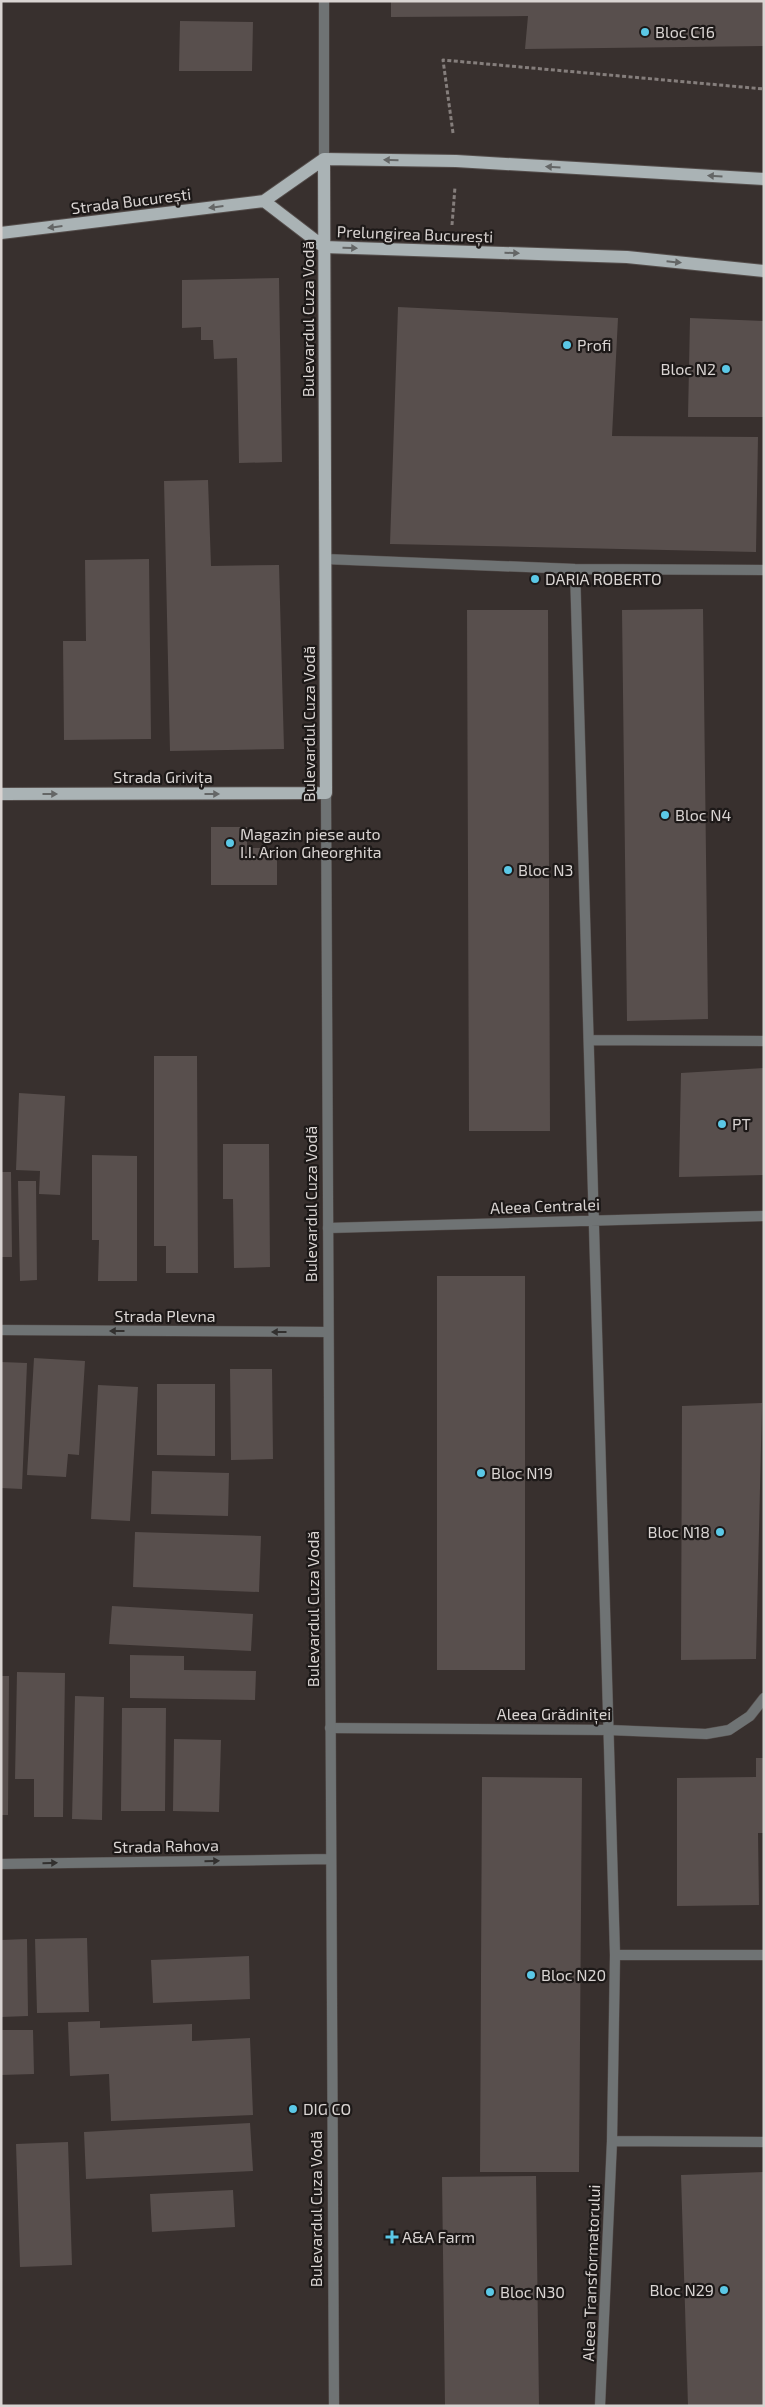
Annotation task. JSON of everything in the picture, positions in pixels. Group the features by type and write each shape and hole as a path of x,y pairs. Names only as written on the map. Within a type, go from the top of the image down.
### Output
{"main road":[{"path":"264,201 324,159 456,161 764,179"},
{"name":"Bulevardul Cuza Vodă","path":"324,159 326,793"},
{"name":"Strada București","path":"1,232 264,201"},
{"name":"Prelungirea București","path":"264,201 324,247 627,257 764,271"},
{"name":"Strada Grivița","path":"1,794 326,793"}],"street":[{"name":"Bulevardul Cuza Vodă","path":"324,1 324,159"},
{"path":"325,559 575,569 764,570"},
{"name":"Aleea Transformatorului","path":"575,569 615,1955 612,2141 600,2406"},
{"name":"Bulevardul Cuza Vodă","path":"326,793 334,2406"},
{"path":"588,1040 764,1041"},
{"name":"Aleea Centralei","path":"328,1228 764,1216"},
{"name":"Strada Plevna","path":"1,1330 328,1332"},
{"name":"Aleea Grădiniței","path":"330,1728 609,1730 706,1734 729,1730 750,1716 764,1698"},
{"name":"Strada Rahova","path":"1,1864 331,1859"},
{"path":"615,1955 764,1955"},
{"path":"612,2141 764,2142"}],"path":[{"path":"451,251 456,161 443,60 764,90"}],"building":[{"name":"Bloc C16","path":"391,1 764,1 764,46 525,49 528,16 391,17"},
{"path":"180,21 253,22 252,71 179,71"},
{"path":"279,278 282,462 239,463 237,358 214,359 213,340 201,340 201,327 182,328 182,280"},
{"path":"398,307 618,318 612,436 758,437 756,552 390,544"},
{"name":"Bloc N2","path":"690,318 764,321 764,417 688,417"},
{"path":"208,480 211,566 279,565 284,749 170,751 164,481"},
{"path":"149,559 151,739 64,740 63,641 86,641 85,560"},
{"name":"Bloc N4","path":"703,609 708,1019 627,1021 622,610"},
{"name":"Bloc N3","path":"467,610 548,610 550,1131 469,1131"},
{"path":"211,827 247,827 247,848 277,848 277,885 211,885"},
{"path":"154,1056 197,1056 198,1273 166,1273 166,1246 154,1246"},
{"name":"PT","path":"764,1068 764,1175 679,1177 681,1073"},
{"path":"19,1093 65,1096 60,1195 39,1194 40,1171 16,1170"},
{"path":"223,1144 269,1144 270,1267 234,1268 233,1199 223,1199"},
{"path":"92,1155 137,1156 137,1281 98,1281 99,1240 92,1240"},
{"path":"1,1172 11,1172 12,1257 1,1257"},
{"path":"18,1181 36,1181 37,1280 20,1281"},
{"name":"Bloc N19","path":"437,1276 525,1276 525,1670 437,1670"},
{"path":"34,1358 85,1361 79,1455 68,1454 66,1477 27,1475"},
{"path":"1,1362 27,1363 22,1489 1,1488"},
{"path":"230,1369 272,1369 273,1459 231,1460"},
{"path":"157,1384 215,1384 215,1456 157,1455"},
{"path":"98,1385 138,1387 130,1521 91,1519"},
{"name":"Bloc N18","path":"762,1403 756,1659 681,1660 682,1406"},
{"path":"152,1471 229,1473 228,1516 151,1514"},
{"path":"135,1532 261,1536 259,1592 133,1587"},
{"path":"112,1606 253,1614 251,1651 109,1644"},
{"path":"130,1655 184,1656 184,1670 256,1671 255,1700 130,1698"},
{"path":"17,1672 65,1673 63,1817 34,1817 34,1779 15,1779"},
{"path":"1,1676 9,1676 8,1815 1,1815"},
{"path":"75,1696 104,1697 102,1820 72,1819"},
{"path":"122,1708 166,1708 165,1811 121,1811"},
{"path":"174,1739 221,1740 219,1812 173,1811"},
{"path":"756,1758 764,1758 764,1833 758,1833 759,1905 677,1906 677,1778 756,1777"},
{"name":"Bloc N20","path":"482,1777 582,1778 579,2172 480,2172"},
{"path":"87,1938 89,2012 37,2013 35,1939"},
{"path":"27,1939 28,2016 1,2017 1,1940"},
{"path":"249,1956 250,1999 153,2003 151,1960"},
{"path":"100,2021 100,2028 192,2024 192,2041 250,2038 253,2115 111,2121 109,2074 70,2076 68,2022"},
{"path":"1,2030 33,2030 34,2074 1,2075"},
{"path":"250,2123 253,2171 86,2179 84,2132"},
{"path":"68,2142 72,2265 20,2267 16,2144"},
{"name":"Bloc N29","path":"764,2172 764,2406 688,2406 681,2175"},
{"name":"Bloc N30","path":"536,2176 539,2406 445,2406 442,2177"},
{"path":"233,2190 235,2227 152,2232 150,2194"}],"place":[{"name":"Bloc C16","path":"645,32"},
{"name":"Profi","path":"567,345"},
{"name":"Bloc N2","path":"726,369"},
{"name":"DARIA ROBERTO","path":"535,579"},
{"name":"Bloc N4","path":"665,815"},
{"name":"Magazin piese auto I.I. Arion Gheorghita","path":"230,843"},
{"name":"Bloc N3","path":"508,870"},
{"name":"PT","path":"722,1124"},
{"name":"Bloc N19","path":"481,1473"},
{"name":"Bloc N18","path":"720,1532"},
{"name":"Bloc N20","path":"531,1975"},
{"name":"DIG CO","path":"293,2109"},
{"name":"A&A Farm","path":"392,2237"},
{"name":"Bloc N29","path":"724,2290"},
{"name":"Bloc N30","path":"490,2292"}]}
